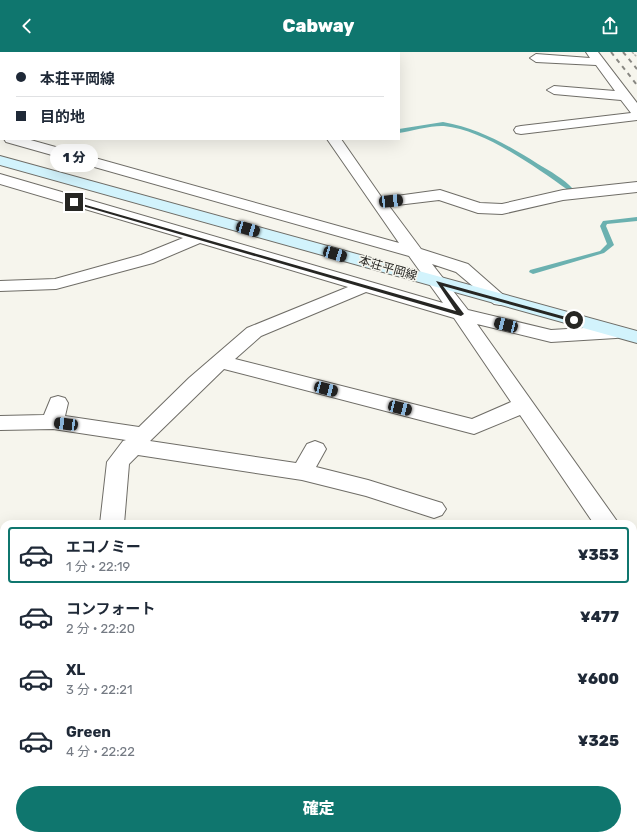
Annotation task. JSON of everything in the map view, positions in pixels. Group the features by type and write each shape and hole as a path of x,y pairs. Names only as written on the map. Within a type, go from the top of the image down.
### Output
{"main road":[{"name":"本荘平岡線","path":"0,160 438,283 637,337"}],"street":[{"path":"536,58 596,57 637,112"},
{"path":"554,90 625,96"},
{"path":"521,130 637,116"},
{"path":"15,140 417,253 462,268 500,300"},
{"path":"335,140 378,203 417,253 461,314 604,520"},
{"path":"0,180 363,287 461,314 551,336 616,332"},
{"path":"378,203 440,195 478,208 502,209 563,195 637,186"},
{"path":"0,286 56,284 147,259 197,238"},
{"path":"112,520 118,462 196,383 222,362 254,332 363,287"},
{"path":"222,362 474,427 523,405"},
{"path":"0,423 55,412 138,441 302,472 368,488 434,509"},
{"path":"302,472 315,449"}],"path":[{"path":"632,52 637,57"}],"waterway":[{"path":"400,131 443,124 464,128 502,144 544,170 570,189"},
{"path":"533,272 602,252 611,245 603,226 605,222 637,219"}],"railway":[{"path":"611,52 637,85"},
{"path":"623,52 637,69"}],"route":[{"path":"74,202 363,287 461,314 438,283 574,320"}]}
